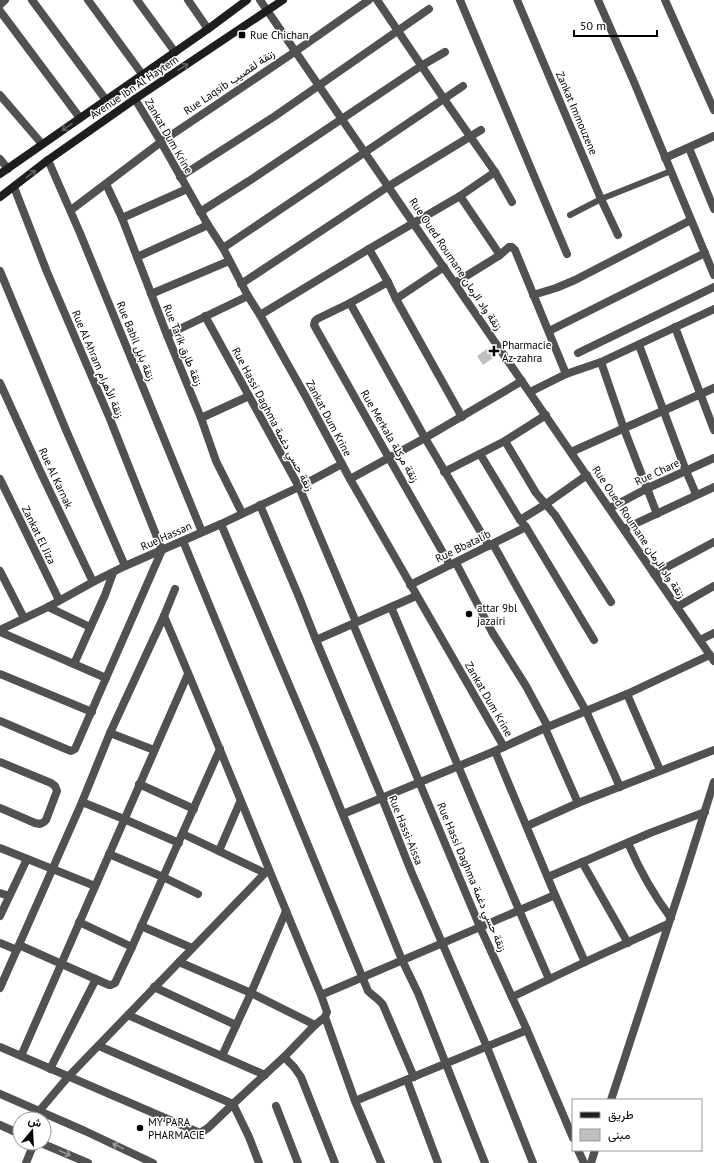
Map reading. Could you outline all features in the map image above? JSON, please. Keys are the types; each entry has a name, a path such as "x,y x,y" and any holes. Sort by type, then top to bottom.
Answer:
{"main road":[{"name":"Avenue Ibn Al Haytem","path":"0,174 208,29 247,0"},
{"name":"Avenue Ibn Al Haytem","path":"0,197 48,160 135,99 283,0"}],"street":[{"path":"0,5 5,0"},
{"path":"32,0 106,100"},
{"path":"88,0 142,74"},
{"path":"137,0 175,52"},
{"path":"188,0 208,29"},
{"name":"Rue Oued Roumane زنقة واد الرمان","path":"260,0 712,658"},
{"name":"Rue Laqsib زنقة لقصيب","path":"71,210 161,142 369,0"},
{"path":"376,0 471,136 495,172 512,202"},
{"path":"460,0 567,254"},
{"name":"Zankat Immouzene","path":"517,0 601,199 618,235"},
{"path":"598,0 666,158 714,275"},
{"path":"665,0 714,110"},
{"path":"180,177 275,116 429,9"},
{"path":"0,12 80,118"},
{"path":"200,212 421,66 445,52"},
{"path":"223,248 463,86"},
{"path":"0,95 42,144"},
{"name":"Zankat Dum Krine","path":"135,99 200,212 223,248 241,284 306,397 350,479 504,747"},
{"path":"241,284 388,186 481,130"},
{"path":"666,158 714,136"},
{"path":"689,148 714,209"},
{"path":"0,159 8,169"},
{"name":"Rue Babil زنقة بابل","path":"48,160 71,210 202,532"},
{"path":"260,315 460,196 495,172"},
{"name":"Rue Tarik زنقة طارق","path":"106,184 138,257 167,335 201,418 219,469 242,513"},
{"name":"Rue Al Ahram زنقة الأهرام","path":"14,187 47,272 110,419 162,550"},
{"path":"122,218 187,189"},
{"path":"460,196 500,255"},
{"path":"533,295 575,280 691,220"},
{"path":"138,257 208,225"},
{"path":"455,283 500,255 511,246 514,248 566,374"},
{"path":"369,249 462,416"},
{"path":"549,331 705,253"},
{"path":"151,294 229,261"},
{"path":"396,299 444,268"},
{"path":"0,271 66,430 125,566"},
{"path":"388,282 350,304 444,472 491,545 586,711 620,787"},
{"path":"578,353 714,287"},
{"path":"167,335 248,296"},
{"name":"Rue Merkala زنقة مركلة","path":"350,304 317,319 314,323 315,327 389,458 492,632 526,686 546,728 578,803"},
{"path":"530,392 566,374 601,362 714,311"},
{"name":"Rue Hassi Daghma زنقة حسي دغمة","path":"205,316 299,487 480,927 527,1030 572,1136"},
{"path":"675,328 714,430"},
{"path":"639,345 696,494"},
{"path":"601,362 624,429 658,514"},
{"path":"350,479 425,438 522,381"},
{"name":"Rue Al Karnak","path":"0,382 93,582"},
{"path":"571,452 714,388"},
{"path":"201,418 249,396"},
{"path":"444,472 505,441 546,415"},
{"path":"505,441 536,493 555,515 612,602"},
{"path":"480,454 594,640"},
{"name":"Rue Chare","path":"610,508 648,488 714,458"},
{"name":"Rue Hassan","path":"0,631 125,566 221,524 299,487 342,464"},
{"path":"520,520 546,504 587,475"},
{"name":"Zankat El Jiza","path":"0,479 59,600"},
{"path":"624,529 658,514 696,494 714,487"},
{"name":"Rue Hassi-Aissa","path":"260,505 411,871 487,1047 533,1163"},
{"path":"221,524 343,814 402,960 418,993 485,1163"},
{"name":"Rue Bbatalib","path":"410,585 526,527"},
{"path":"183,541 368,991 383,1005 410,1078 438,1163"},
{"path":"654,574 714,542"},
{"path":"0,721 73,751 77,746 162,550"},
{"path":"0,571 24,618"},
{"path":"74,664 114,573"},
{"path":"677,606 714,586"},
{"path":"0,988 82,802 110,733 175,589"},
{"path":"316,640 416,596"},
{"path":"48,607 90,627"},
{"path":"391,608 549,979"},
{"path":"0,1047 200,1133 204,1132 284,1057 315,1025 325,1017 327,1012 286,911 267,871 220,749 164,616"},
{"path":"0,631 106,678"},
{"path":"700,640 714,633"},
{"path":"343,814 712,658"},
{"path":"0,674 92,712"},
{"path":"21,1056 188,674"},
{"path":"627,694 660,770"},
{"path":"110,733 154,750"},
{"path":"0,943 18,947 62,963 109,985 115,983 220,749"},
{"path":"527,826 578,803 714,750"},
{"name":"Zankat Dum Krine","path":"495,751 555,895 585,962"},
{"path":"0,762 51,783 55,786 57,791 46,820 40,824 0,808"},
{"path":"611,1099 714,782"},
{"path":"139,784 194,809"},
{"path":"82,802 124,819 178,844"},
{"path":"219,850 240,802"},
{"path":"548,877 628,842 705,812"},
{"path":"183,834 267,871"},
{"path":"628,842 644,878 662,906 669,921"},
{"path":"0,848 95,886"},
{"path":"109,854 198,894"},
{"path":"0,916 27,859"},
{"path":"582,862 628,943"},
{"path":"40,1110 68,1077 267,871"},
{"path":"0,893 9,896"},
{"path":"321,995 555,895"},
{"path":"222,1056 286,911"},
{"path":"512,997 628,943 669,921"},
{"path":"80,922 132,947"},
{"path":"141,926 192,948"},
{"path":"179,962 251,993 315,1025"},
{"path":"50,1069 96,979"},
{"path":"154,987 236,1025"},
{"path":"128,1015 265,1075"},
{"path":"325,1017 380,1163"},
{"path":"356,1101 527,1030"},
{"path":"99,1046 233,1104 259,1163"},
{"path":"284,1057 301,1077 335,1163"},
{"path":"0,1094 40,1110 153,1163"},
{"path":"276,1106 298,1163"},
{"path":"0,1125 12,1130"},
{"path":"52,1148 88,1163"},
{"path":"26,1163 31,1151"},
{"path":"578,1151 584,1163"},
{"path":"591,1163 595,1151"}],"lane":[{"path":"570,215 601,199 671,171"}],"building":[{"path":"490,347 496,356 483,365 477,356"}],"place":[{"name":"Rue Chichan","path":"242,35"},
{"name":"Pharmacie Az-zahra","path":"494,351"},
{"name":"attar 9bl jazairi","path":"469,614"},
{"name":"MY PARA PHARMACIE","path":"140,1128"}]}
